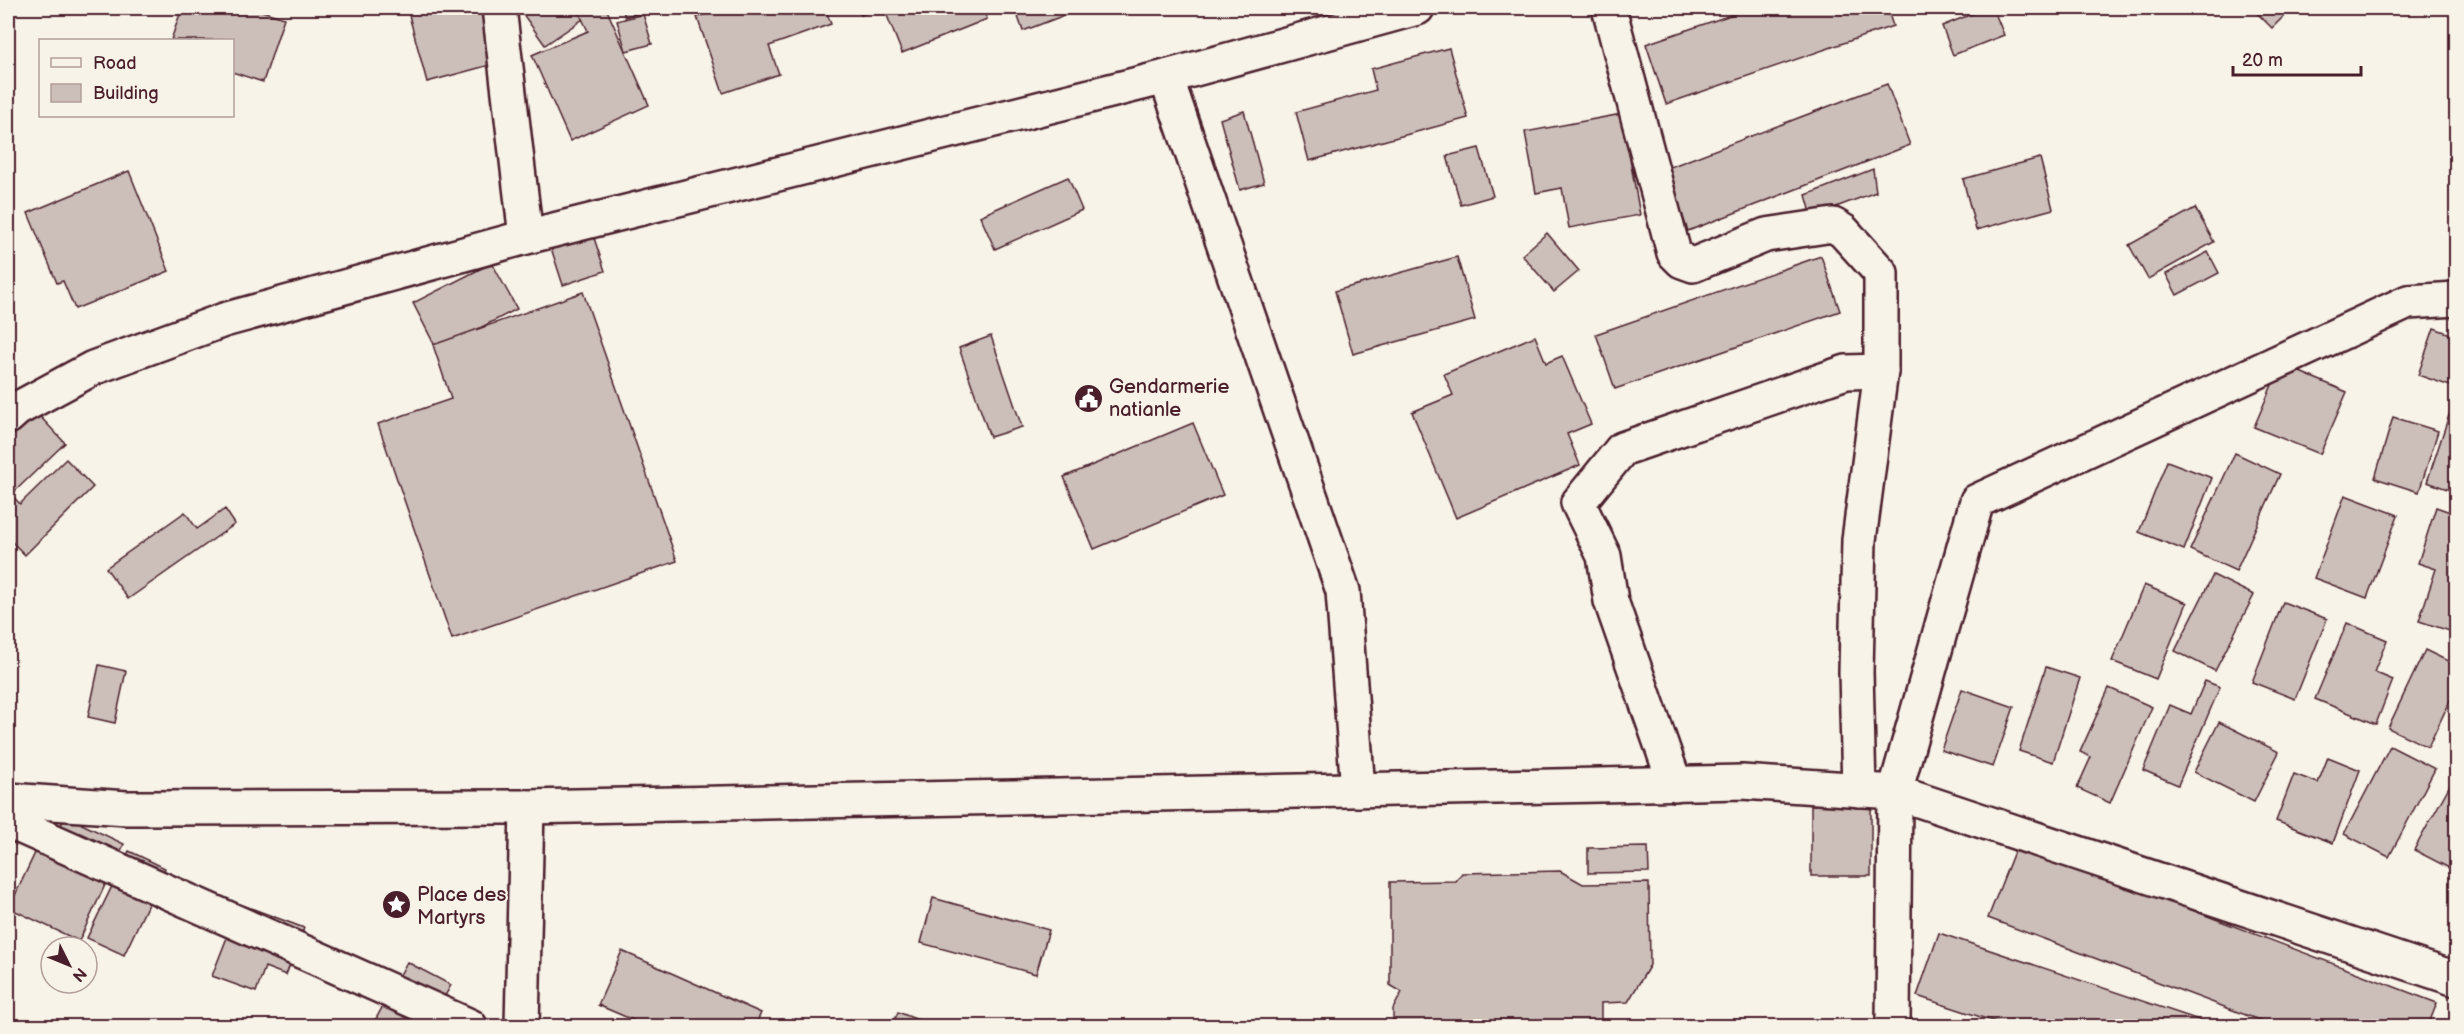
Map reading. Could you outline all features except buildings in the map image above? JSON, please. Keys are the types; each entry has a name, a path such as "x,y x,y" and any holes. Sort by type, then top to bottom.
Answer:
{"street":[{"path":"500,8 526,237"},
{"path":"8,417 93,368 224,320 526,237 1166,77 1417,8"},
{"path":"1609,8 1674,253 1682,261 1693,265 1766,235 1833,225 1843,231 1881,273 1881,372 1859,540 1857,672 1859,790"},
{"path":"1166,77 1343,591 1358,790"},
{"path":"1893,1026 1895,792 1977,501 2408,302 2457,299"},
{"path":"1675,784 1611,601 1604,556 1578,503 1622,448 1846,372 1881,372"},
{"path":"8,800 127,808 527,807 1742,782 1895,792 2457,979"},
{"path":"522,1026 527,807"},
{"path":"8,820 470,1026"}],"place":[{"name":"Gendarmerie natianle","path":"1088,398"},
{"name":"Place des Martyrs","path":"396,905"}]}
